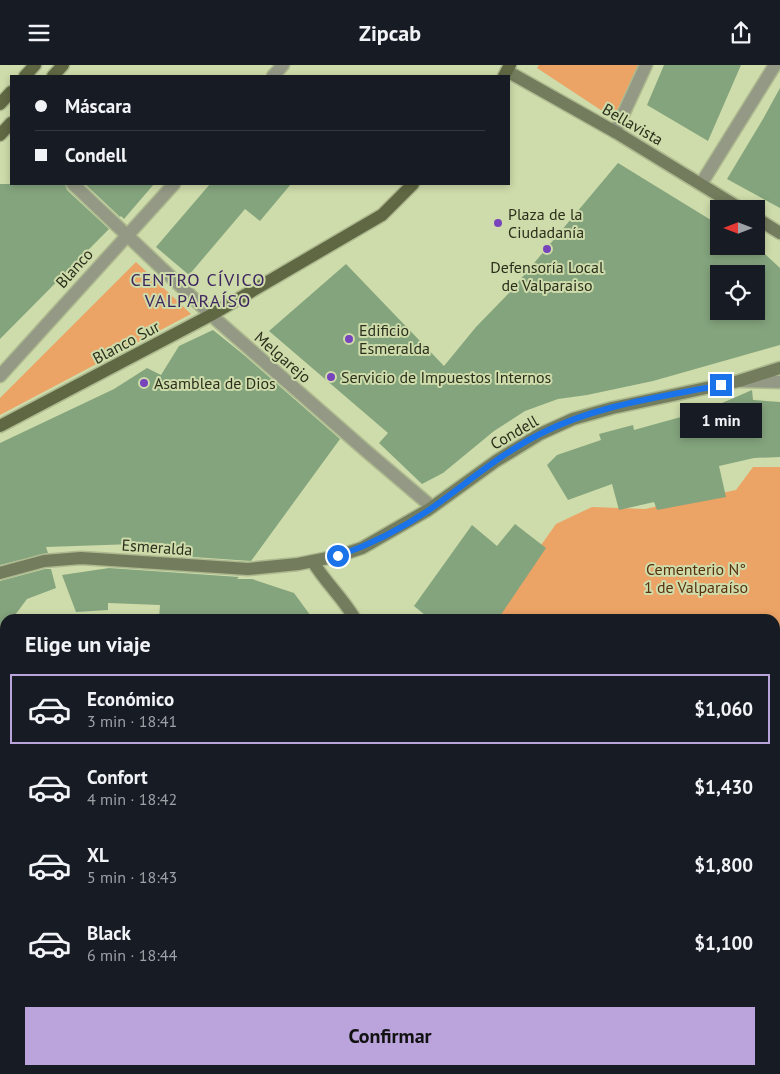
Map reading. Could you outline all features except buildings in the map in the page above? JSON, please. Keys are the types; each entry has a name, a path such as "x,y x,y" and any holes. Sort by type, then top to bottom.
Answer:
{"main road":[{"path":"26,75 35,65"},
{"path":"54,75 63,65"},
{"name":"Bellavista","path":"507,71 615,132 727,200"},
{"path":"0,104 10,92"},
{"path":"0,135 10,124"},
{"name":"Blanco Sur","path":"0,426 212,315 382,215 412,185"},
{"path":"765,224 780,233"},
{"name":"Condell","path":"313,562 362,548 432,507 496,461 540,434 573,419 612,408 739,381 780,367"},
{"name":"Esmeralda","path":"0,573 44,561 81,558 248,569 313,562"},
{"path":"313,562 322,578 339,596 351,614"}],"street":[{"path":"274,75 283,65"},
{"path":"615,132 646,65"},
{"path":"701,184 775,65"},
{"name":"Melgarejo","path":"74,185 212,315 432,507"},
{"name":"Blanco","path":"0,376 173,185"},
{"path":"739,381 780,382"}],"green space":[{"path":"539,65 644,65 619,122 537,68"},
{"path":"136,262 191,314 0,415 0,398"},
{"name":"Cementerio N° 1 de Valparaíso","path":"753,467 780,467 780,614 493,614 556,524 592,507 645,509 736,490"}],"place":[{"name":"Plaza de la Ciudadanía","path":"498,223"},
{"name":"Defensoría Local de Valparaiso","path":"547,249"},
{"name":"Edificio Esmeralda","path":"349,339"},
{"name":"Servicio de Impuestos Internos","path":"331,377"},
{"name":"Asamblea de Dios","path":"144,383"}],"district":[{"name":"CENTRO CÍVICO VALPARAÍSO","path":"198,290"}],"route":[{"path":"338,556 362,548 428,510 496,461 540,434 573,419 612,408 721,385"}]}
